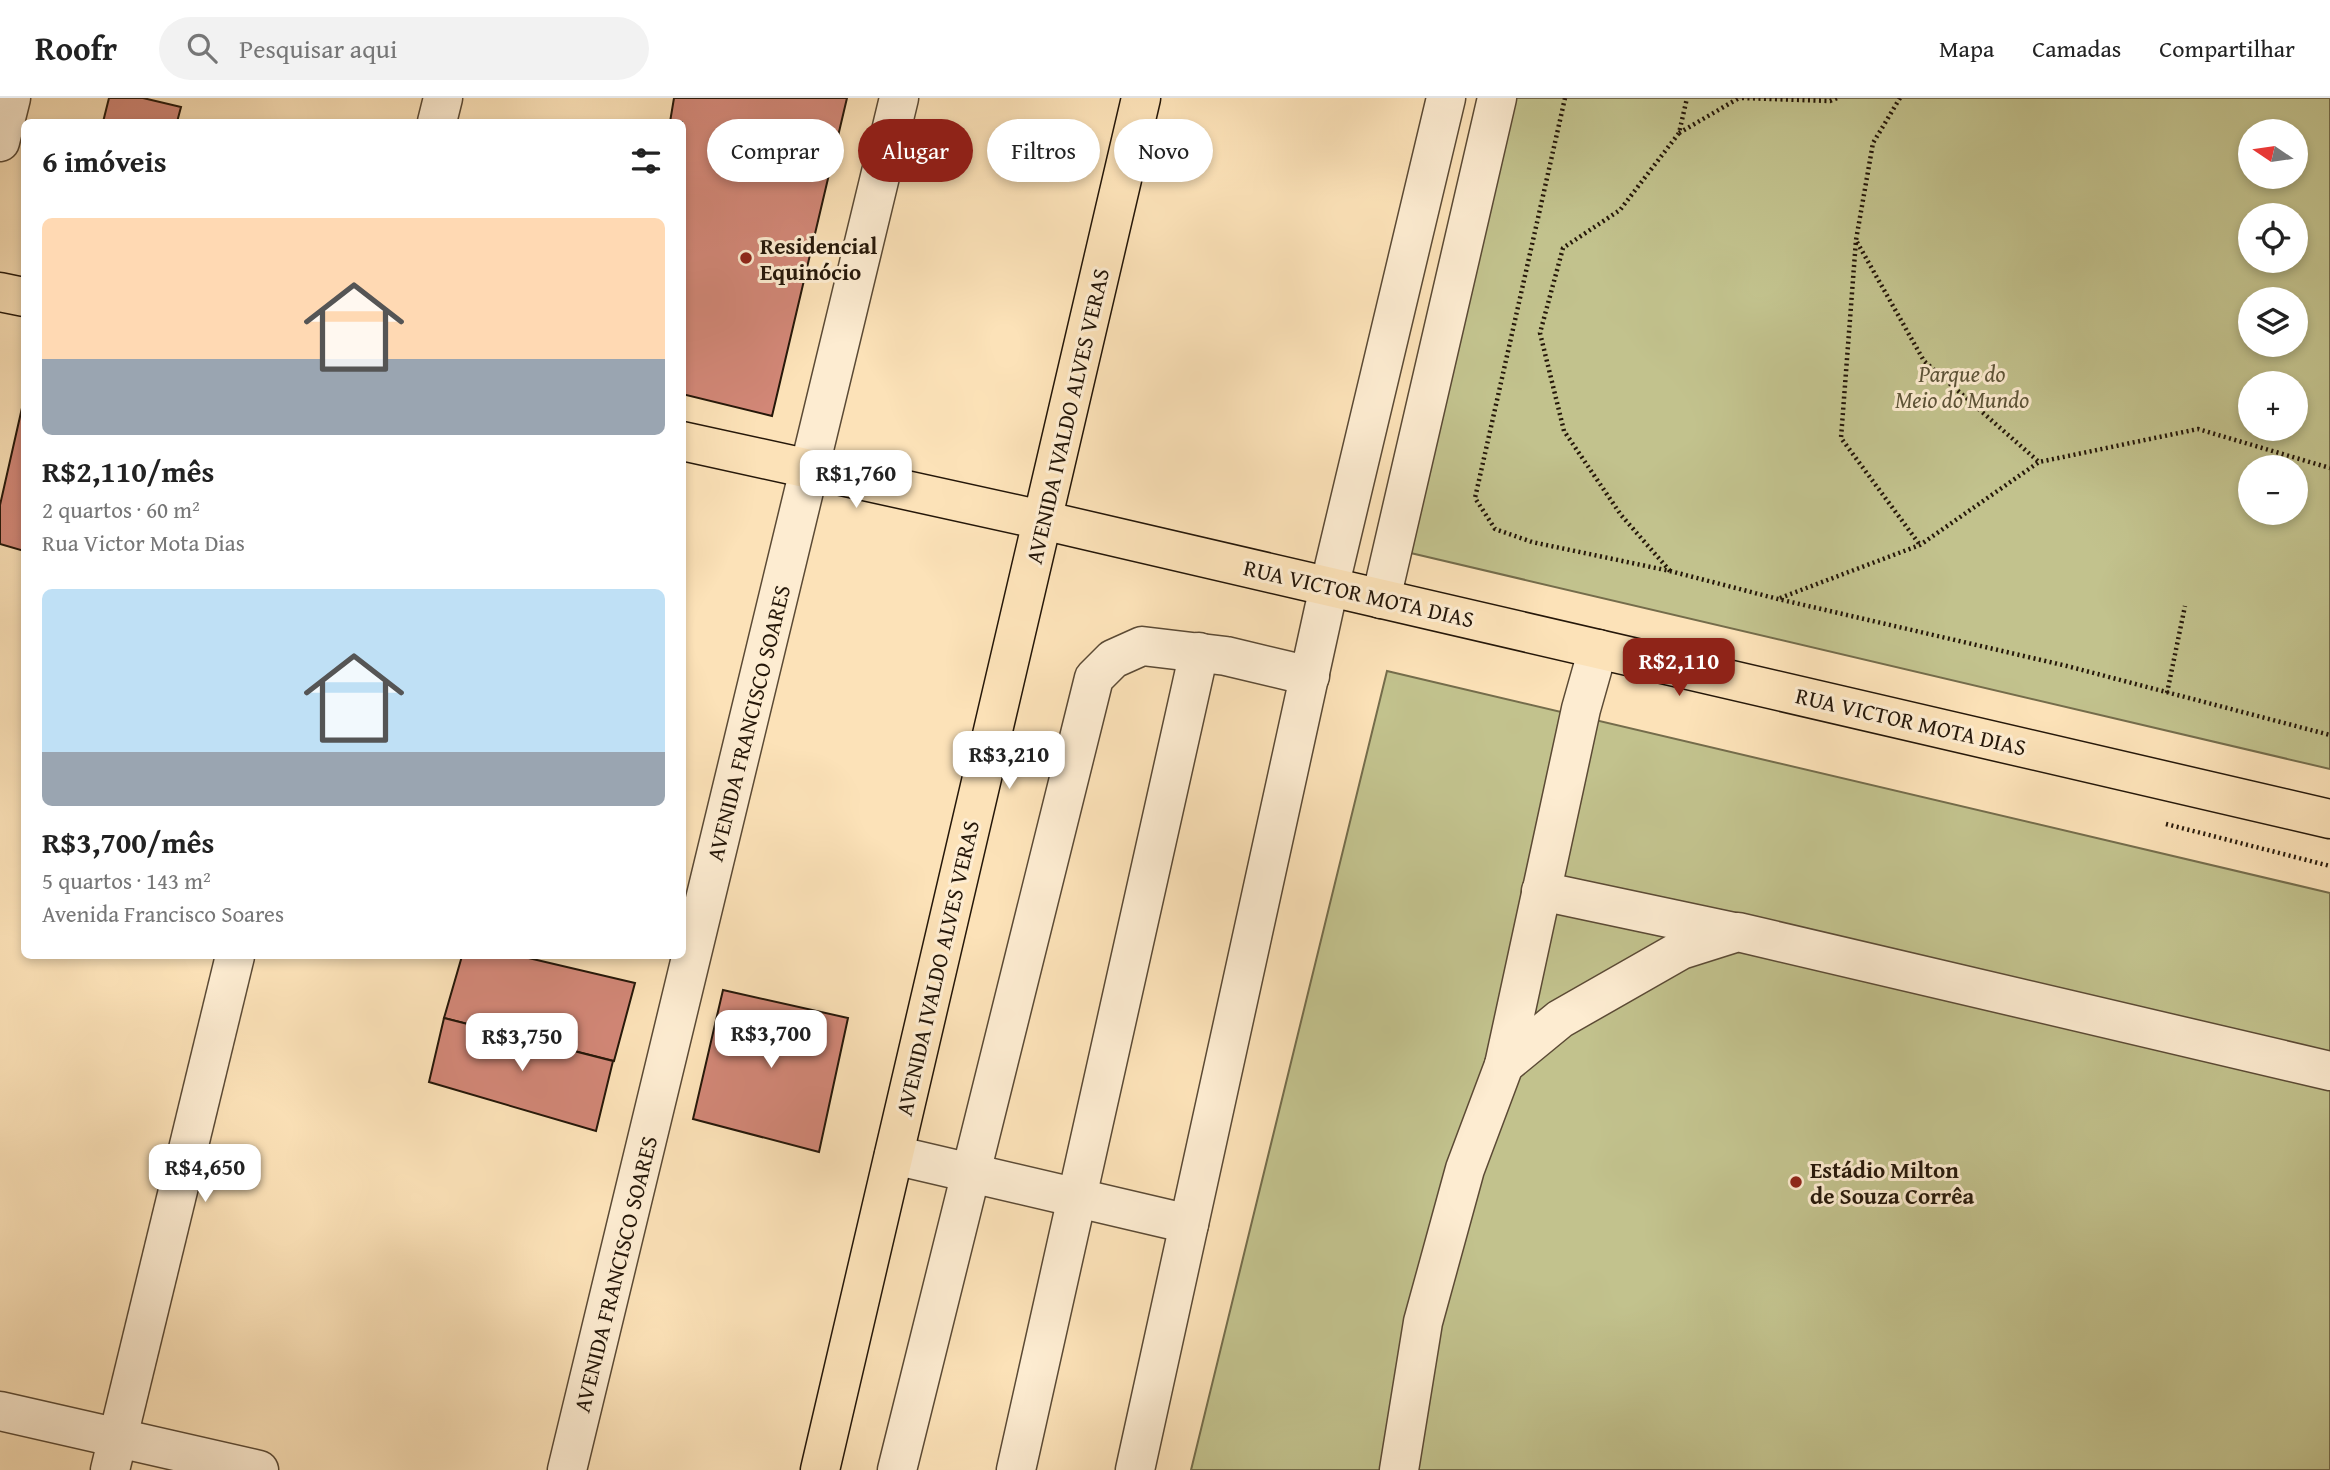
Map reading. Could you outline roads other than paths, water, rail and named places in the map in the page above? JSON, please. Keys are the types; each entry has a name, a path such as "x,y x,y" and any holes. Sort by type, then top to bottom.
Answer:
{"main road":[{"name":"AVENIDA IVALDO ALVES VERAS","path":"820,1470 1141,98"},
{"path":"0,292 21,296"},
{"name":"RUA VICTOR MOTA DIAS","path":"686,442 1042,520 2330,819"}],"street":[{"path":"0,142 11,98"},
{"path":"438,119 443,98"},
{"name":"AVENIDA FRANCISCO SOARES","path":"568,1470 899,98"},
{"path":"1135,1470 1330,587 1446,98"},
{"path":"1381,599 1497,98"},
{"path":"897,1470 1094,678 1113,659 1142,646 1226,656 1310,676"},
{"path":"1399,1470 1423,1322 1465,1169 1504,1065 1581,709 1598,649"},
{"path":"1016,1470 1199,652"},
{"path":"1541,891 1738,932 2330,1071"},
{"path":"1504,1065 1560,1019 1681,950 1738,932"},
{"path":"114,1454 234,959"},
{"path":"894,1155 1189,1224"},
{"path":"0,1411 114,1454 259,1470"}],"place":[{"name":"Residencial Equinócio","path":"746,258"},
{"name":"Estádio Milton de Souza Corrêa","path":"1796,1182"}],"park label":[{"name":"Parque do Meio do Mundo","path":"1962,386"}]}
